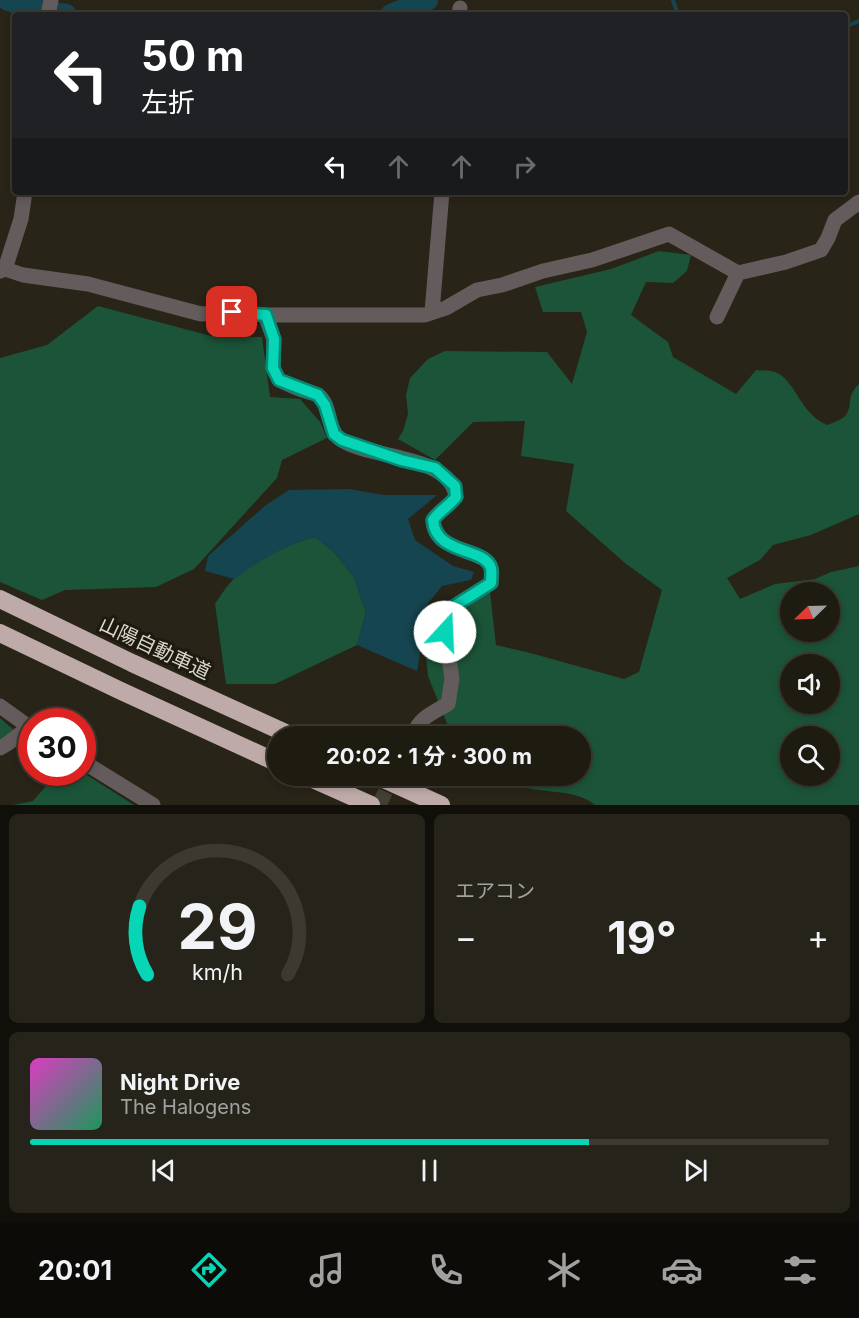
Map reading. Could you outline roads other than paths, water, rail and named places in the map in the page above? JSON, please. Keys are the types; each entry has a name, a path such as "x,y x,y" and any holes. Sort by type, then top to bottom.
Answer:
{"highway":[{"name":"山陽自動車道","path":"0,599 270,726"},
{"path":"0,633 267,758"},
{"path":"328,786 371,805"},
{"path":"399,786 441,805"}],"street":[{"path":"25,195 21,219 3,270 88,284 201,314 232,312 266,315 425,315 446,308 477,290 592,260 669,234 738,273 786,262 821,250 835,220 859,202"},
{"path":"432,312 442,195"},
{"path":"717,316 738,273"},
{"path":"266,315 274,339 273,368 279,380 318,395 325,405 334,434 342,440 401,460 435,468 446,477 455,486 456,497 449,506 437,514 433,520 433,528 440,539 487,561 492,569 491,583 453,607 448,615 445,632 452,679 448,704 426,716 417,726"},
{"path":"0,706 18,719"},
{"path":"0,748 18,737"},
{"path":"96,770 153,805"}],"water":[{"path":"349,489 384,495 437,495 408,519 415,540 453,566 474,572 471,580 442,586 426,606 415,629 420,654 417,671 357,645 366,612 354,577 334,552 315,537 272,554 234,579 205,571 208,556 266,505 289,490"}],"waterway":[{"path":"8,0 46,12"},
{"path":"398,12 427,0"},
{"path":"673,0 677,12"},
{"path":"848,25 859,21"}],"tunnel":[{"path":"379,805 388,786"}]}
